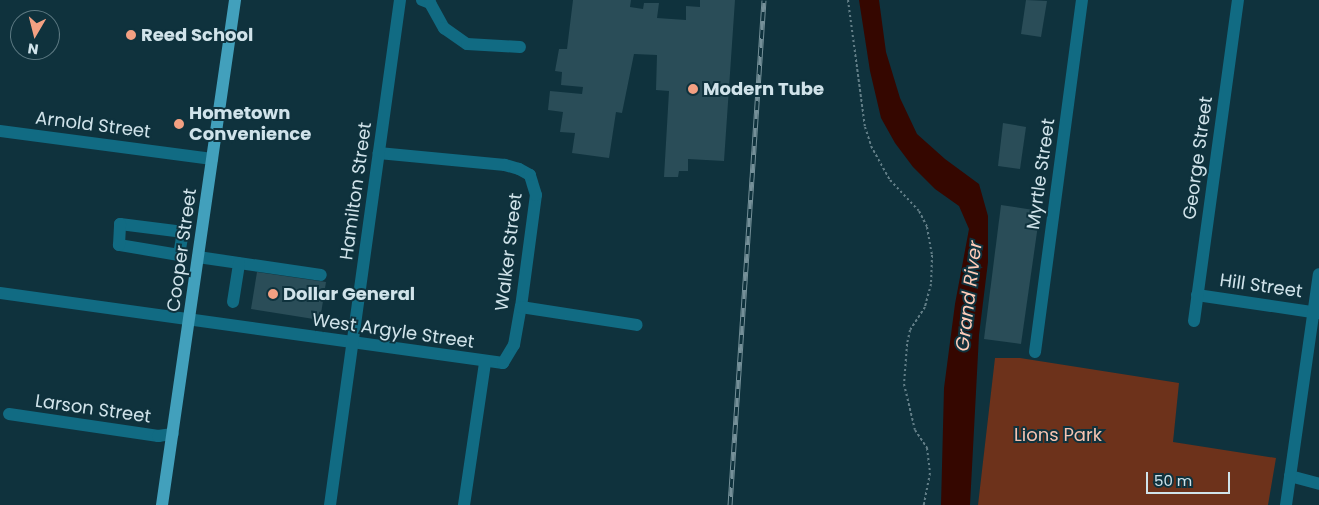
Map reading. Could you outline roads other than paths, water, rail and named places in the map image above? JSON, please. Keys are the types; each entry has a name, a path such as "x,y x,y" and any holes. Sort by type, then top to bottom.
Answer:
{"main road":[{"name":"Cooper Street","path":"162,505 235,0"}],"street":[{"name":"Hamilton Street","path":"330,505 400,0"},
{"path":"422,0 430,3 444,28 467,44 520,47"},
{"name":"Myrtle Street","path":"1035,352 1082,0"},
{"name":"George Street","path":"1194,320 1238,0"},
{"name":"Arnold Street","path":"0,131 212,159"},
{"name":"Walker Street","path":"380,153 505,165 519,168 530,175 536,195 521,307 514,345 503,363"},
{"path":"120,224 183,232 182,238 179,255 118,245 120,224"},
{"path":"182,238 200,241"},
{"path":"198,257 321,275"},
{"path":"233,302 239,263"},
{"path":"1286,505 1316,312 1319,274"},
{"name":"West Argyle Street","path":"0,293 503,363"},
{"name":"Hill Street","path":"1197,295 1316,312"},
{"path":"521,307 637,325"},
{"path":"464,505 485,362"},
{"name":"Larson Street","path":"9,414 158,436 172,434"},
{"path":"1290,476 1319,484"}],"water":[{"name":"Grand River","path":"859,0 879,0 886,52 900,98 917,134 945,159 979,184 988,216 988,262 979,335 970,505 941,505 944,388 955,304 969,229 959,206 935,189 913,167 895,143 881,118 870,71"}],"railway":[{"path":"730,505 764,0"}],"place":[{"name":"Reed School","path":"131,35"},
{"name":"Modern Tube","path":"693,89"},
{"name":"Hometown Convenience","path":"179,124"},
{"name":"Dollar General","path":"273,294"}],"park label":[{"name":"Lions Park","path":"1058,435"}]}
